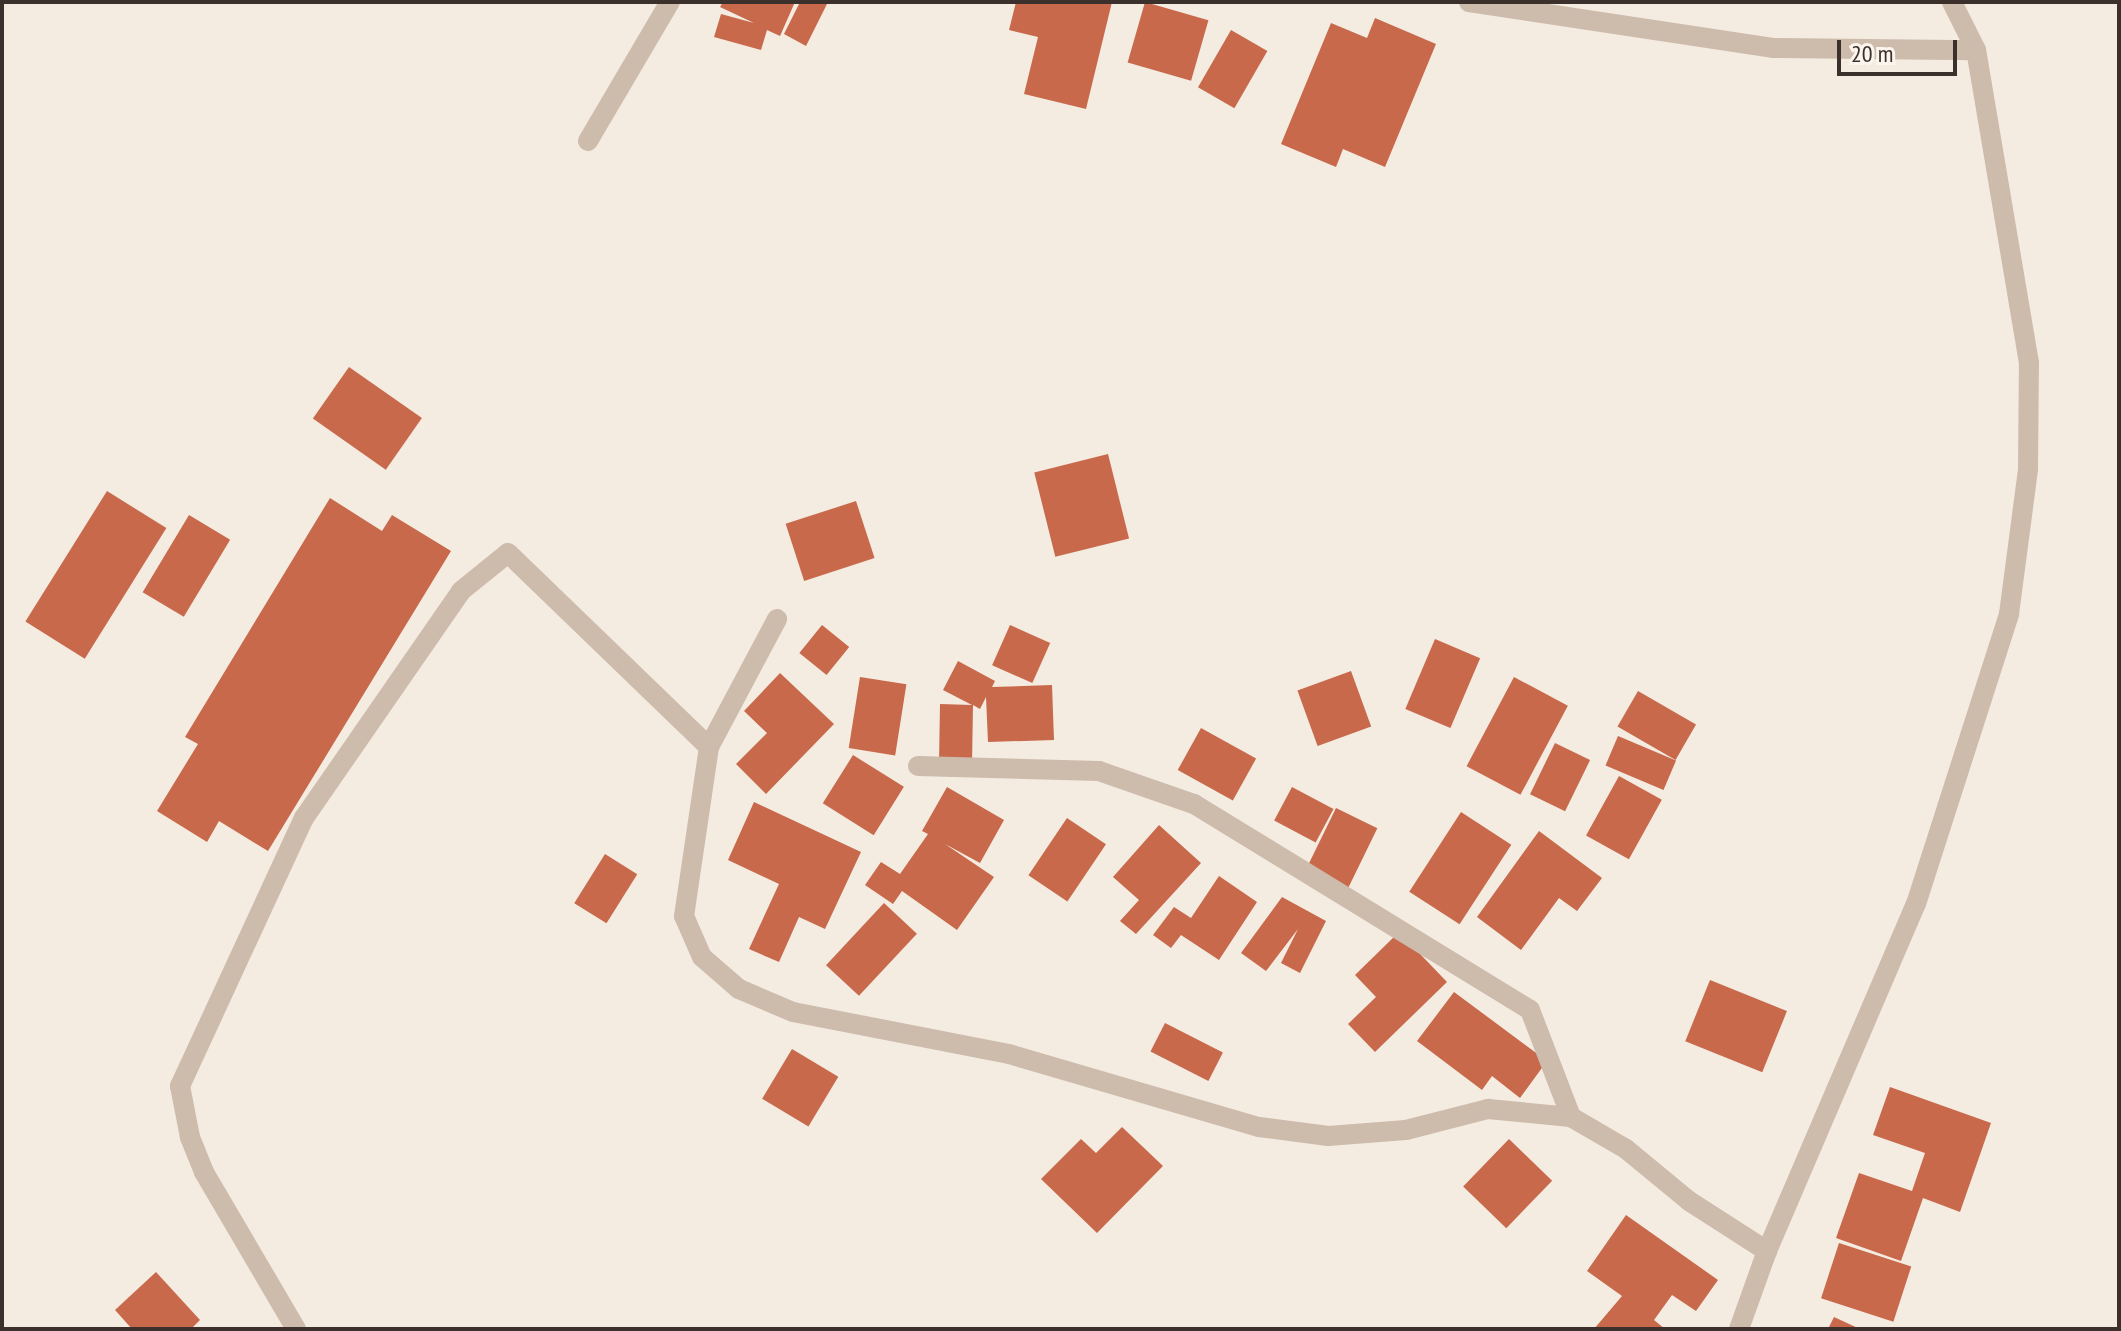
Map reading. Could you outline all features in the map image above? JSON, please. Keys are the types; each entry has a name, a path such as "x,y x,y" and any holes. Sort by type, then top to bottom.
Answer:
{"street":[{"path":"588,141 670,2"},
{"path":"1469,2 1773,48 1976,50"},
{"path":"1739,1329 1767,1251 1916,904 2009,614 2028,469 2029,363 1976,50 1952,2"},
{"path":"296,1329 204,1172 190,1137 180,1086 304,818 461,591 508,553 709,747"},
{"path":"777,619 709,747 684,916 702,957 739,989 793,1012 1009,1054 1259,1127 1328,1136 1406,1130 1488,1109 1571,1117 1626,1149 1689,1201 1767,1251"},
{"path":"918,766 1099,771 1194,804 1530,1010 1571,1117"}],"building":[{"path":"723,2 795,2 780,36 767,30 761,50 714,37 721,14 754,23 720,7"},
{"path":"800,2 828,2 806,46 784,34"},
{"path":"1016,2 1112,2 1086,109 1024,94 1038,37 1009,30"},
{"path":"1145,2 1208,20 1191,81 1128,63"},
{"path":"1375,18 1436,44 1385,167 1343,149 1336,167 1281,144 1331,23 1367,38"},
{"path":"1231,30 1267,51 1234,108 1198,87"},
{"path":"349,367 422,418 386,470 313,419"},
{"path":"1108,454 1129,538 1055,557 1034,472"},
{"path":"107,491 166,528 85,659 25,622"},
{"path":"330,498 382,531 392,515 451,551 268,851 219,821 207,842 157,811 198,744 185,737"},
{"path":"856,501 875,558 804,581 786,524"},
{"path":"189,515 230,540 184,617 143,592"},
{"path":"822,625 849,647 827,675 799,653"},
{"path":"1010,625 1050,643 1032,683 992,665"},
{"path":"1435,639 1480,658 1450,728 1405,709"},
{"path":"958,661 995,681 992,687 1052,685 1054,740 988,742 986,697 980,709 973,705 972,764 939,763 940,704 972,705 943,690"},
{"path":"1351,671 1371,726 1318,746 1297,690"},
{"path":"780,673 834,724 766,794 736,764 767,733 744,711"},
{"path":"860,677 906,684 895,755 849,748"},
{"path":"1514,677 1568,706 1520,795 1467,766"},
{"path":"1638,691 1696,725 1676,760 1618,727"},
{"path":"1201,728 1256,759 1233,801 1178,770"},
{"path":"1618,736 1676,761 1663,790 1605,765"},
{"path":"1555,743 1590,760 1565,811 1530,794"},
{"path":"853,755 904,787 874,835 823,803"},
{"path":"1619,776 1662,800 1629,859 1586,835"},
{"path":"947,787 1004,820 980,863 945,844 994,877 957,930 902,891 893,904 865,885 881,862 900,874 928,834 922,831"},
{"path":"1292,787 1333,809 1316,843 1274,821"},
{"path":"754,802 861,852 825,929 799,917 779,962 749,949 779,884 728,860"},
{"path":"1336,808 1377,828 1348,887 1307,867"},
{"path":"1461,812 1511,845 1460,924 1409,892"},
{"path":"1067,818 1106,844 1067,901 1028,875"},
{"path":"1159,825 1201,863 1136,934 1120,921 1139,900 1113,877"},
{"path":"1539,831 1602,878 1577,911 1559,898 1521,950 1477,917"},
{"path":"605,854 637,874 606,923 574,903"},
{"path":"1219,876 1257,902 1219,960 1181,935 1171,948 1153,935 1174,907 1191,918"},
{"path":"1282,897 1326,921 1300,973 1281,963 1298,929 1266,971 1241,953"},
{"path":"884,903 917,934 859,996 826,965"},
{"path":"1399,932 1447,982 1375,1052 1348,1024 1376,997 1355,975"},
{"path":"1710,980 1787,1011 1762,1072 1685,1041"},
{"path":"1454,992 1547,1061 1520,1098 1492,1076 1482,1090 1417,1041"},
{"path":"1165,1023 1223,1053 1208,1081 1150,1052"},
{"path":"792,1049 838,1077 808,1127 762,1099"},
{"path":"1890,1087 1991,1123 1960,1212 1923,1198 1901,1261 1836,1238 1859,1173 1912,1191 1925,1153 1873,1135"},
{"path":"1122,1127 1163,1166 1097,1233 1041,1179 1081,1139 1096,1153"},
{"path":"1509,1139 1552,1181 1506,1228 1463,1186"},
{"path":"1626,1215 1718,1280 1696,1311 1672,1295 1654,1320 1665,1329 1594,1329 1622,1296 1587,1271"},
{"path":"1839,1243 1911,1266 1893,1322 1821,1298"},
{"path":"156,1272 200,1320 191,1329 132,1329 115,1310"},
{"path":"1834,1317 1860,1329 1828,1329"}]}
